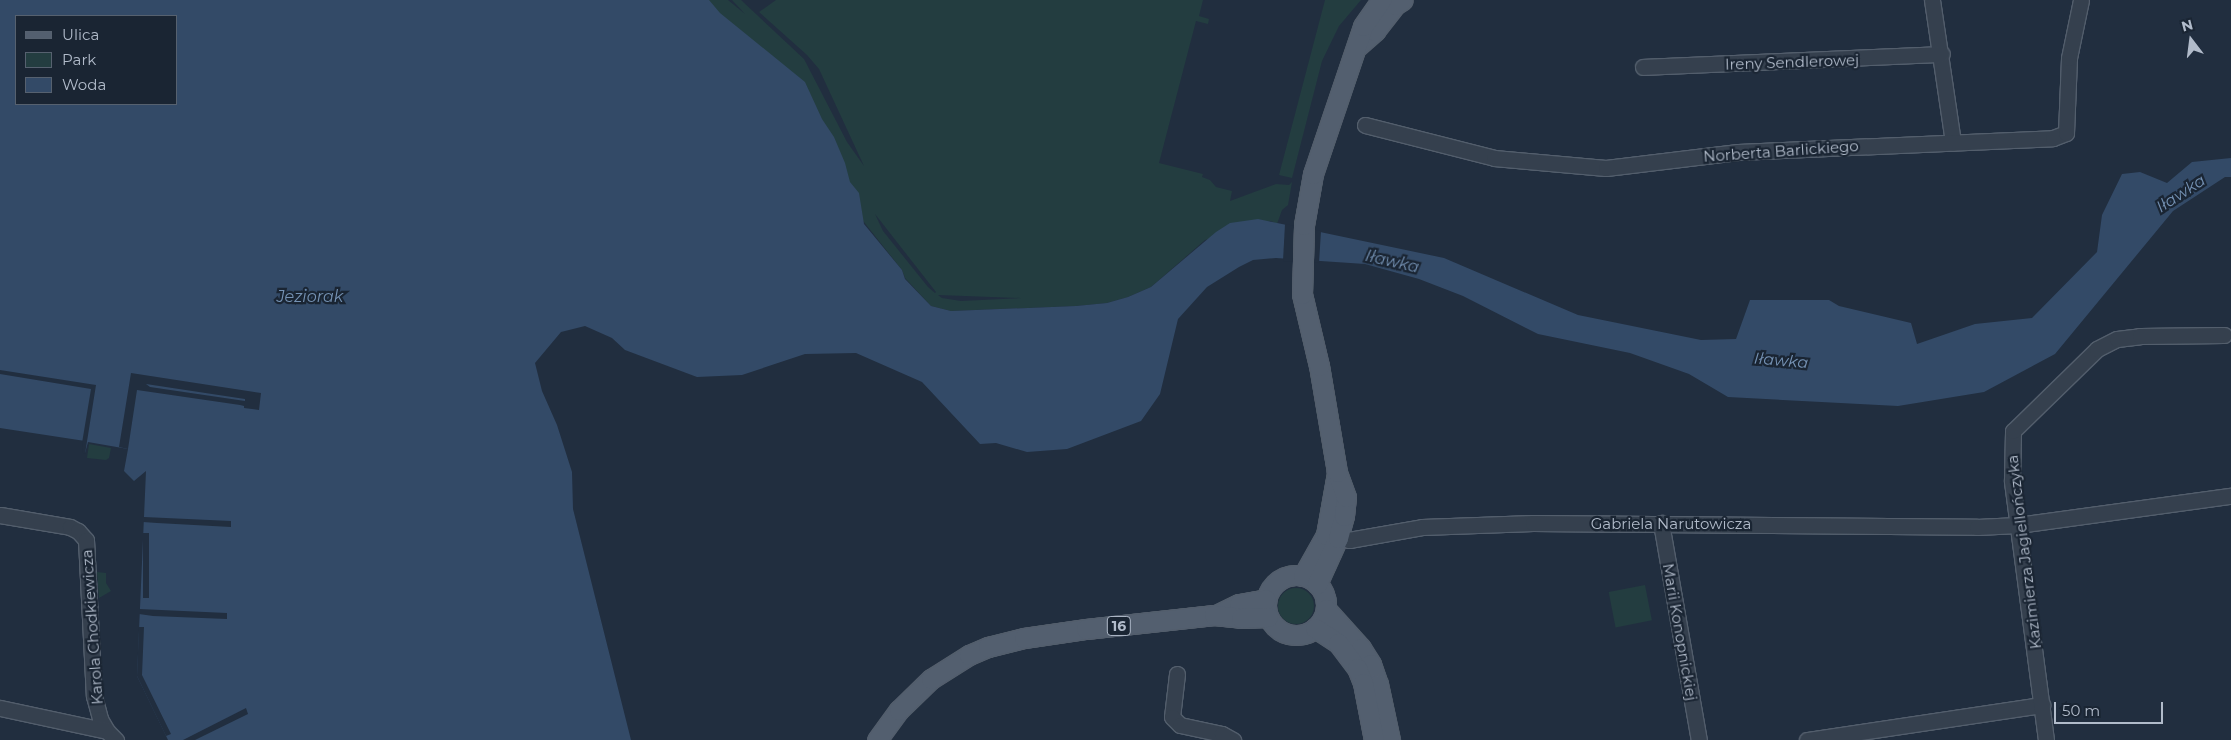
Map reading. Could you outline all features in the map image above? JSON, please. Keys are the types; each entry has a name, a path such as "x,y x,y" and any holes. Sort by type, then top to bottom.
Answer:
{"main road":[{"path":"1310,580 1344,516 1346,497 1337,472 1319,366 1306,317 1301,272 1306,210 1321,148 1358,46 1363,26 1381,0"},
{"path":"1358,46 1375,31 1395,6 1403,0"},
{"path":"1291,575 1310,580 1323,591 1326,609 1322,620 1315,628 1305,634 1289,634 1274,626 1267,608 1270,588 1279,580 1291,575"},
{"name":"16","path":"877,740 899,710 931,679 968,655 988,647 1024,638 1086,629 1214,615 1241,618 1267,608"},
{"path":"1326,609 1361,648 1371,664 1378,684 1390,740"},
{"path":"1315,628 1338,643 1357,668 1363,683 1374,740"}],"street":[{"path":"1932,0 1942,54 1953,142"},
{"name":"Norberta Barlickiego","path":"1365,125 1494,158 1606,168 1738,152 2053,138 2066,133 2069,58 2081,0"},
{"name":"Ireny Sendlerowej","path":"1643,68 1942,54"},
{"name":"Kazimierza Jagiellończyka","path":"2046,740 2012,480 2011,441 2013,431 2096,349 2117,339 2140,336 2224,335"},
{"name":"Gabriela Narutowicza","path":"1332,536 1364,538 1422,527 1457,524 1661,523 1977,527 2018,525 2231,496"},
{"name":"Karola Chodkiewicza","path":"0,515 70,527 78,531 86,540 94,696 98,713 111,735"},
{"name":"Marii Konopnickiej","path":"1661,523 1699,740"},
{"path":"1178,674 1172,717 1180,725 1222,734 1233,740"},
{"path":"1807,740 2042,705"},
{"path":"0,708 111,735"}],"green space":[{"path":"688,0 728,0 745,14 732,0 741,0 804,59 847,142 864,166 819,69 807,55 759,12 776,0 1203,0 1199,16 1209,19 1208,24 1196,21 1159,163 1203,174 1202,177 1210,180 1216,187 1232,191 1230,201 1276,184 1289,185 1292,182 1288,205 1282,210 1277,224 1271,221 1205,240 1151,287 1128,297 1107,303 951,311 931,306 905,278 902,270","holes":["875,214 936,292 935,293 928,287 883,231","938,295 1021,298 1022,298 961,301 942,298"]},
{"path":"1325,0 1361,0 1339,26 1322,61 1292,178 1279,175"},
{"path":"89,444 111,448 109,458 106,460 87,458"},
{"path":"97,572 106,573 106,583 111,591 99,598"},
{"path":"1645,585 1652,620 1616,627 1609,592"},
{"path":"1296,588 1303,589 1309,593 1313,599 1313,613 1309,619 1303,623 1296,624 1289,623 1283,619 1279,613 1278,606 1279,599 1283,593 1289,589"}],"water":[{"name":"Jeziorak","path":"0,0 709,0 720,13 805,82 822,119 834,137 845,163 850,182 859,193 864,224 902,270 905,279 931,306 951,311 1076,306 1107,303 1128,297 1151,287 1216,232 1230,223 1258,219 1444,258 1578,315 1701,340 1736,339 1750,300 1829,300 1839,306 1911,323 1917,344 1975,324 2032,318 2097,252 2102,215 2122,174 2140,172 2167,183 2192,162 2231,158 2231,177 2225,177 2173,211 2055,354 1984,392 1898,406 1728,397 1689,374 1630,353 1538,334 1463,296 1419,279 1365,264 1276,258 1253,260 1239,267 1207,287 1178,319 1160,394 1141,421 1067,449 1027,452 996,443 980,444 922,382 856,353 805,354 742,375 697,377 625,350 612,338 585,326 561,332 535,363 542,391 557,425 572,472 573,509 631,740 168,740 137,676 146,471 134,481 124,471 128,449 88,442 85,453 85,441 0,428"}],"pier":[{"path":"1285,224 1321,231 1319,263 1283,261"},
{"path":"0,370 96,385 85,454 83,453 82,443 91,389 0,374"},
{"path":"131,373 261,393 259,410 244,408 244,406 240,405 137,390 128,449 119,447","holes":["146,384 245,399 245,401 150,387"]},
{"path":"144,517 231,521 231,527 143,522"},
{"path":"143,533 149,533 149,598 143,598"},
{"path":"139,609 227,613 227,619 153,616 139,614"},
{"path":"139,627 144,627 142,675 171,734 166,736 137,676"},
{"path":"246,708 248,714 195,740 183,740"}],"water label":[{"name":"Iławka","path":"2181,194"},
{"name":"Iławka","path":"1392,262"},
{"name":"Iławka","path":"1781,361"}]}
